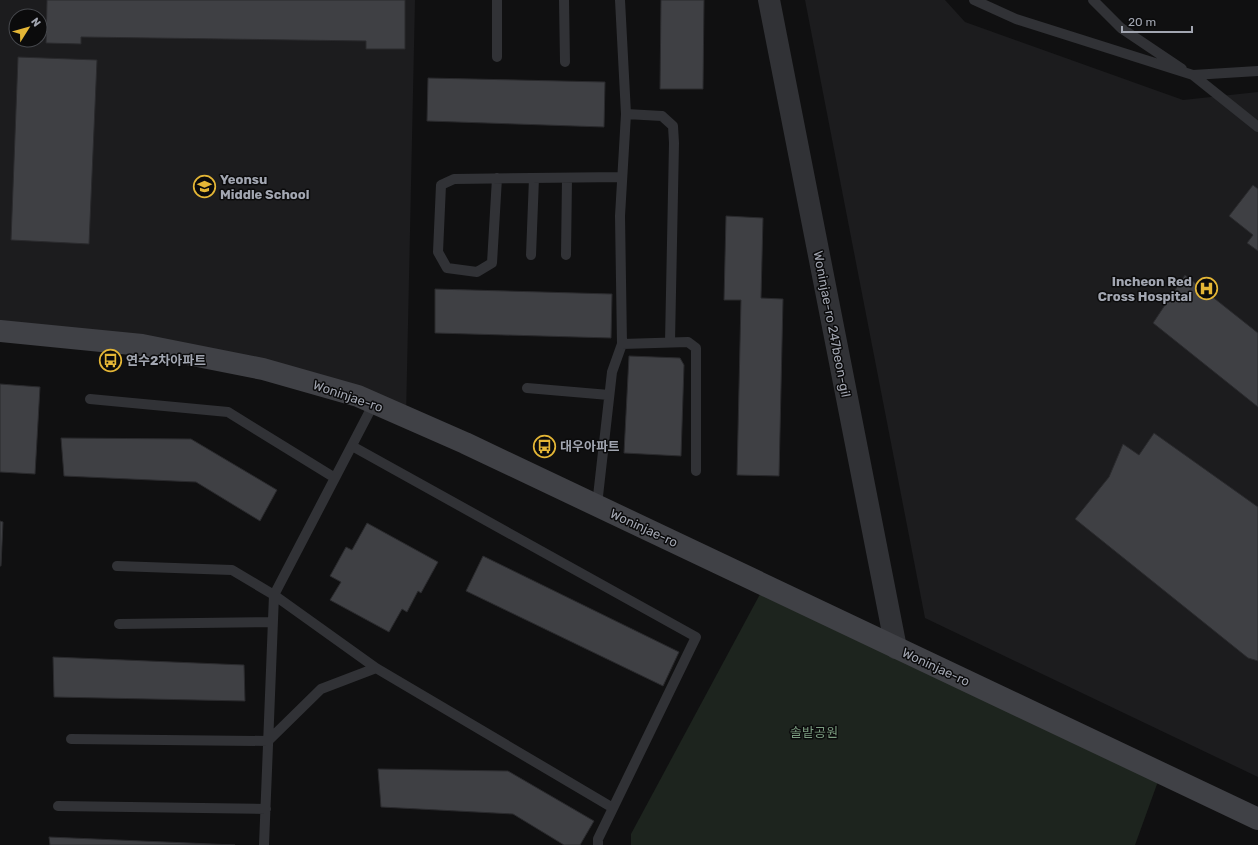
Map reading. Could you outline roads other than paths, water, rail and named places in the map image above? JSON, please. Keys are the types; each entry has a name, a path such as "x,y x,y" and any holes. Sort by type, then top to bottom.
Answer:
{"main road":[{"name":"Woninjae-ro","path":"0,331 142,345 264,369 358,396 465,442 1258,819"}],"street":[{"name":"Woninjae-ro 247beon-gil","path":"769,0 896,648"}],"lane":[{"path":"497,0 497,57"},
{"path":"564,0 565,62"},
{"path":"597,506 612,372 622,344 620,216 626,114 620,0"},
{"path":"974,0 1016,20 1192,75 1258,71"},
{"path":"1093,0 1121,28 1192,75 1258,127"},
{"path":"626,114 662,116 673,126 674,143 670,342"},
{"path":"497,178 492,263 477,272 447,268 438,252 441,186 454,179 497,178 622,177"},
{"path":"531,255 534,178"},
{"path":"566,256 568,178"},
{"path":"622,344 688,342 696,348 696,471"},
{"path":"527,388 610,395"},
{"path":"90,398 228,412 335,478"},
{"path":"264,845 274,595 374,403"},
{"path":"352,446 696,637 598,839 598,845"},
{"path":"117,566 232,570 274,595 376,668 613,808"},
{"path":"119,624 273,622"},
{"path":"70,739 268,741 321,689 376,668"},
{"path":"58,806 266,809"}],"place":[{"name":"Yeonsu Middle School","path":"205,186"},
{"name":"Incheon Red Cross Hospital","path":"1207,288"},
{"name":"연수2차아파트","path":"110,360"},
{"name":"대우아파트","path":"544,446"}],"park label":[{"name":"솔밭공원","path":"814,732"}]}
